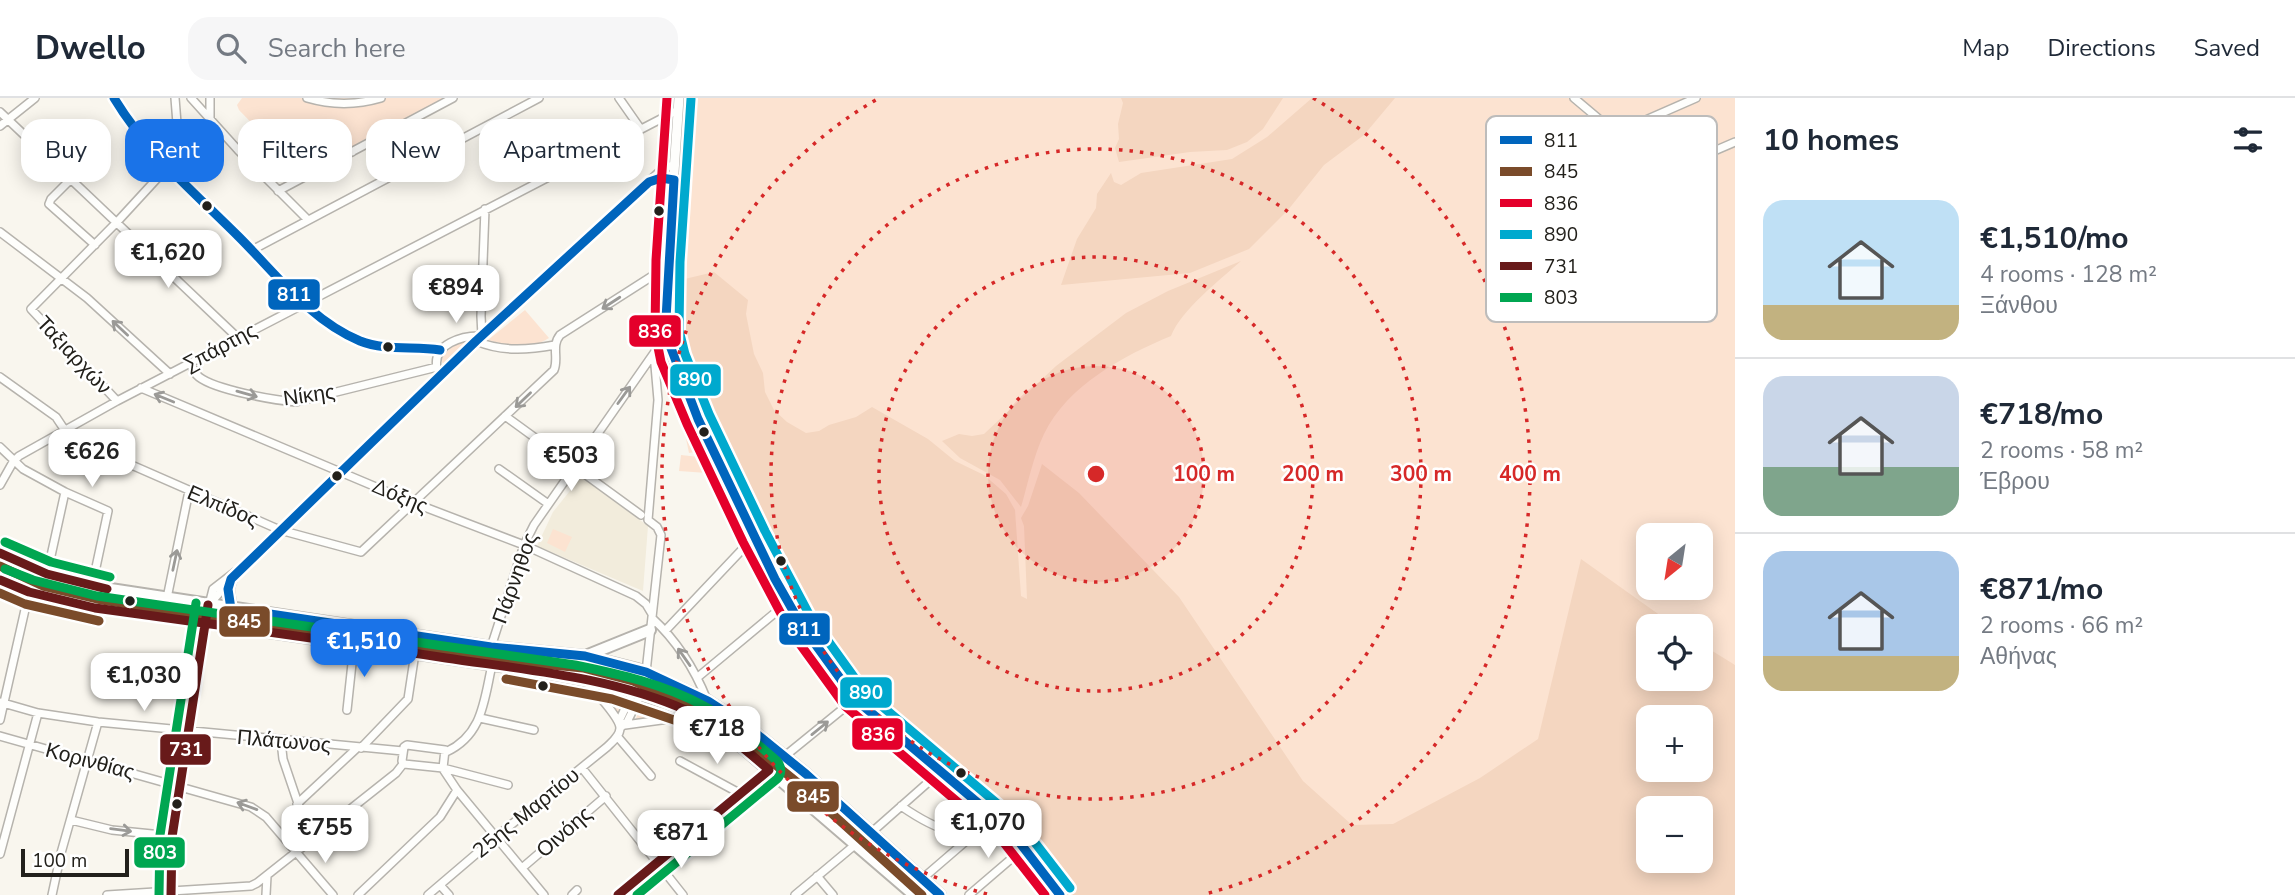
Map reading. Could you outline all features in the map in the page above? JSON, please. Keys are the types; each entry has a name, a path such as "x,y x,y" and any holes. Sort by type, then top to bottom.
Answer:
{"highway":[{"path":"0,552 47,574 92,586 491,648 584,656 646,672 708,701 748,727 872,832 940,895"},
{"path":"231,609 228,589 235,574"},
{"path":"0,580 29,592 95,608 492,665 637,693 688,712 718,729 914,895"},
{"path":"584,656 651,621"}],"main road":[{"path":"679,98 668,266 666,319 669,343 698,419 754,537 788,602 855,699 1010,830 1060,895"}],"street":[{"path":"0,125 35,98"},
{"path":"114,98 127,119"},
{"path":"175,98 177,119"},
{"path":"191,98 210,119"},
{"path":"210,98 210,119"},
{"path":"307,98 330,103 354,103 381,98"},
{"path":"352,152 453,98"},
{"path":"252,250 528,101 539,98"},
{"path":"619,98 634,119"},
{"path":"1574,98 1596,116"},
{"path":"1655,116 1696,98"},
{"name":"Σπάρτης","path":"644,126 678,110"},
{"path":"0,112 21,131"},
{"path":"224,134 307,219"},
{"path":"1717,150 1735,142"},
{"path":"171,893 172,836 209,605 235,574 479,339 662,169 675,165"},
{"path":"649,182 661,178 674,180"},
{"path":"68,182 49,204 95,245"},
{"path":"74,182 238,338"},
{"path":"62,277 154,182"},
{"path":"183,182 306,302 333,326 361,341 374,345 440,350 455,340 473,336 486,345 524,351 555,345"},
{"path":"278,191 295,182"},
{"name":"Σπάρτης","path":"0,485 15,459 64,430 537,182"},
{"path":"479,339 485,209"},
{"path":"0,232 62,277 170,374"},
{"path":"414,503 554,370 557,360 555,345 560,335 668,266"},
{"name":"Ταξιαρχών","path":"62,277 31,309 117,401"},
{"name":"Πάρνηθος","path":"491,648 524,545 547,503 654,354 669,343"},
{"path":"440,350 436,367 441,375"},
{"path":"646,672 661,535 657,527 648,520 658,400 654,354"},
{"name":"Νίκης","path":"191,363 195,374 208,382 272,400 296,401 436,367"},
{"name":"Ελπίδος","path":"0,377 56,417 64,430 79,442 280,530 360,552 414,503"},
{"name":"Δόξης","path":"141,388 414,503 524,545 636,596 646,604 651,621 665,631 698,677 708,701"},
{"path":"505,416 640,515"},
{"path":"0,447 23,469 108,511 92,586"},
{"path":"499,469 547,503"},
{"path":"167,598 189,491"},
{"path":"47,574 65,492"},
{"path":"665,631 754,537"},
{"path":"0,720 29,592"},
{"path":"698,677 788,602"},
{"path":"347,710 354,645"},
{"path":"297,804 408,699 415,653"},
{"path":"492,665 480,718 458,745 446,752 443,768 457,790 544,895"},
{"path":"587,682 622,727"},
{"path":"637,693 620,719 622,727 617,737 651,776"},
{"path":"785,756 855,699"},
{"name":"Πλάτωνος","path":"2,703 38,713 188,732 403,751 407,745 446,752"},
{"path":"622,727 676,718 688,712"},
{"path":"0,854 38,713"},
{"path":"480,718 534,730"},
{"path":"52,895 98,722"},
{"name":"Κορινθίας","path":"0,736 258,810 333,895"},
{"name":"25ης Μαρτίου","path":"428,895 617,737"},
{"path":"281,741 283,759 307,830"},
{"path":"107,895 251,886 396,773 403,764 403,751"},
{"path":"680,761 741,794"},
{"path":"403,764 443,768 508,785"},
{"path":"582,768 683,895"},
{"path":"618,895 769,770"},
{"path":"872,832 941,771"},
{"path":"358,895 440,817 457,790"},
{"name":"Οινόης","path":"522,869 606,796"},
{"path":"901,806 936,828 973,835 1010,830"},
{"path":"71,820 112,830 172,836"},
{"path":"922,879 973,835"},
{"path":"795,895 856,844"},
{"path":"969,895 1025,847"},
{"path":"266,895 267,876"},
{"path":"817,876 833,895"},
{"path":"440,885 449,895"}],"shaded area":[{"path":"242,98 447,98 407,119 366,119 366,140 352,147 352,119 248,119 237,105"},
{"path":"686,98 1735,98 1735,895 1066,895 670,336"},
{"path":"1121,98 1283,98 1263,129 1247,142 1227,150 1119,162 1115,148 1119,139 1118,124 1123,103"},
{"path":"1312,98 1395,98 1364,135 1324,165 1288,210 1249,249 1190,273 1061,285 1077,239 1096,208 1097,194 1111,173 1114,182 1121,185 1141,173 1232,159 1267,137"},
{"path":"1241,261 1192,306 1171,336 1098,374 1067,401 1054,417 1040,443 1021,507 1000,480 960,458 942,441 959,434 984,434 1056,366 1126,313 1168,291"},
{"path":"714,272 748,300 746,314 754,354 763,373 765,392 774,410 787,422 806,433 819,431 856,417 872,407 928,439 955,461 984,475 1006,494 1015,510 1021,596 1027,599 1024,526 1021,518 1028,506 1042,464 1079,493 1179,597 1303,781 1352,825 1393,824 1480,778 1538,739 1581,559 1658,614 1636,614 1636,691 1713,691 1713,651 1735,665 1735,895 1060,895 1025,847 855,699 800,623 673,358 668,283"},
{"path":"525,310 549,338 527,346 488,340"},
{"path":"469,340 472,343 447,368 441,361 441,356 460,341"},
{"path":"696,431 700,451 689,453 685,434"},
{"path":"681,455 708,458 707,473 679,471"},
{"path":"581,477 648,526 643,591 537,546 553,512"},
{"path":"553,529 572,537 565,552 547,543"},
{"path":"0,561 47,578 178,603 178,606 65,586 22,573 0,564"},
{"path":"234,615 302,626 351,628 628,671 702,703 783,759 933,895 742,733 700,706 651,685 606,674 234,618"},
{"path":"600,693 626,698 617,713"},
{"path":"643,704 668,714 635,720"}],"transit line":[{"name":"811","path":"114,98 141,137 172,171 295,295 326,322 370,344 440,350"},
{"name":"836","path":"667,98 656,260 655,332 661,362 687,424 743,542 789,629 845,706 1001,839 1045,895"},
{"name":"890","path":"691,99 680,262 679,330 685,354 709,414 765,531 810,616 864,691 1019,822 1070,888"},
{"name":"811","path":"231,609 228,589 231,579 476,341 649,182 661,178 674,180 666,319 669,343 698,419 775,579 800,623 855,699 1010,830 1060,895"},
{"name":"803","path":"5,542 51,562 110,577"},
{"name":"731","path":"0,553 47,574 107,589"},
{"name":"845","path":"0,566 43,586 102,600 489,659 583,668 633,681 702,712 741,737 798,783 922,895"},
{"name":"803","path":"5,569 33,580 97,596 575,665 625,676 689,698 751,738 777,761 781,768 780,775 637,895"},
{"name":"731","path":"0,580 29,592 95,608 314,638 599,682 659,699 688,711 720,730 769,770 618,895"},
{"name":"845","path":"0,593 25,604 99,621"},
{"name":"803","path":"159,895 160,835 196,603"},
{"name":"731","path":"171,895 172,837 208,605"},
{"name":"811","path":"250,611 491,647 585,656 646,672 708,701 748,727 806,774 940,895"},
{"name":"845","path":"506,679 612,699 680,722"}]}
